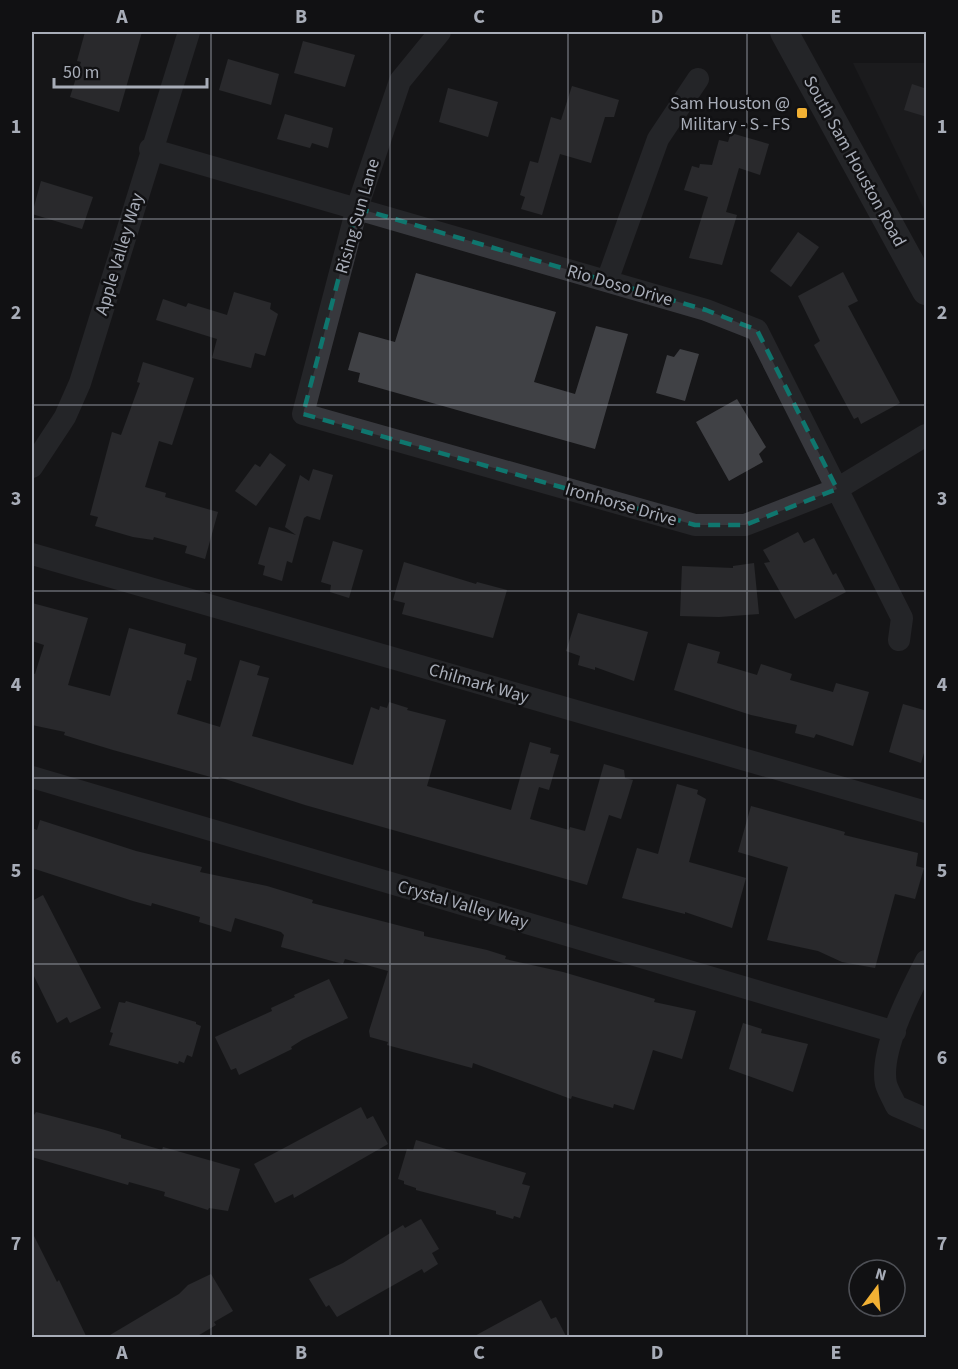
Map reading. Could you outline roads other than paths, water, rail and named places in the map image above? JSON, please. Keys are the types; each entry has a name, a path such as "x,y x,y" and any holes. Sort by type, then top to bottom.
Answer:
{"street":[{"name":"Apple Valley Way","path":"32,467 65,417 80,382 150,148 189,32"},
{"name":"Rising Sun Lane","path":"303,414 357,208 400,81 440,32"},
{"name":"South Sam Houston Road","path":"784,32 927,291"},
{"path":"607,281 658,139 698,79"},
{"name":"Rio Doso Drive","path":"150,148 706,310 757,330 902,618 899,640"},
{"name":"Ironhorse Drive","path":"303,414 695,525 745,525 837,489 927,435"},
{"name":"Chilmark Way","path":"32,554 927,812"},
{"name":"Crystal Valley Way","path":"32,777 895,1032"},
{"path":"927,961 895,1032 887,1059 886,1084 896,1106 927,1119"}],"place":[{"name":"Sam Houston @ Military - S - FS","path":"802,113"}]}
